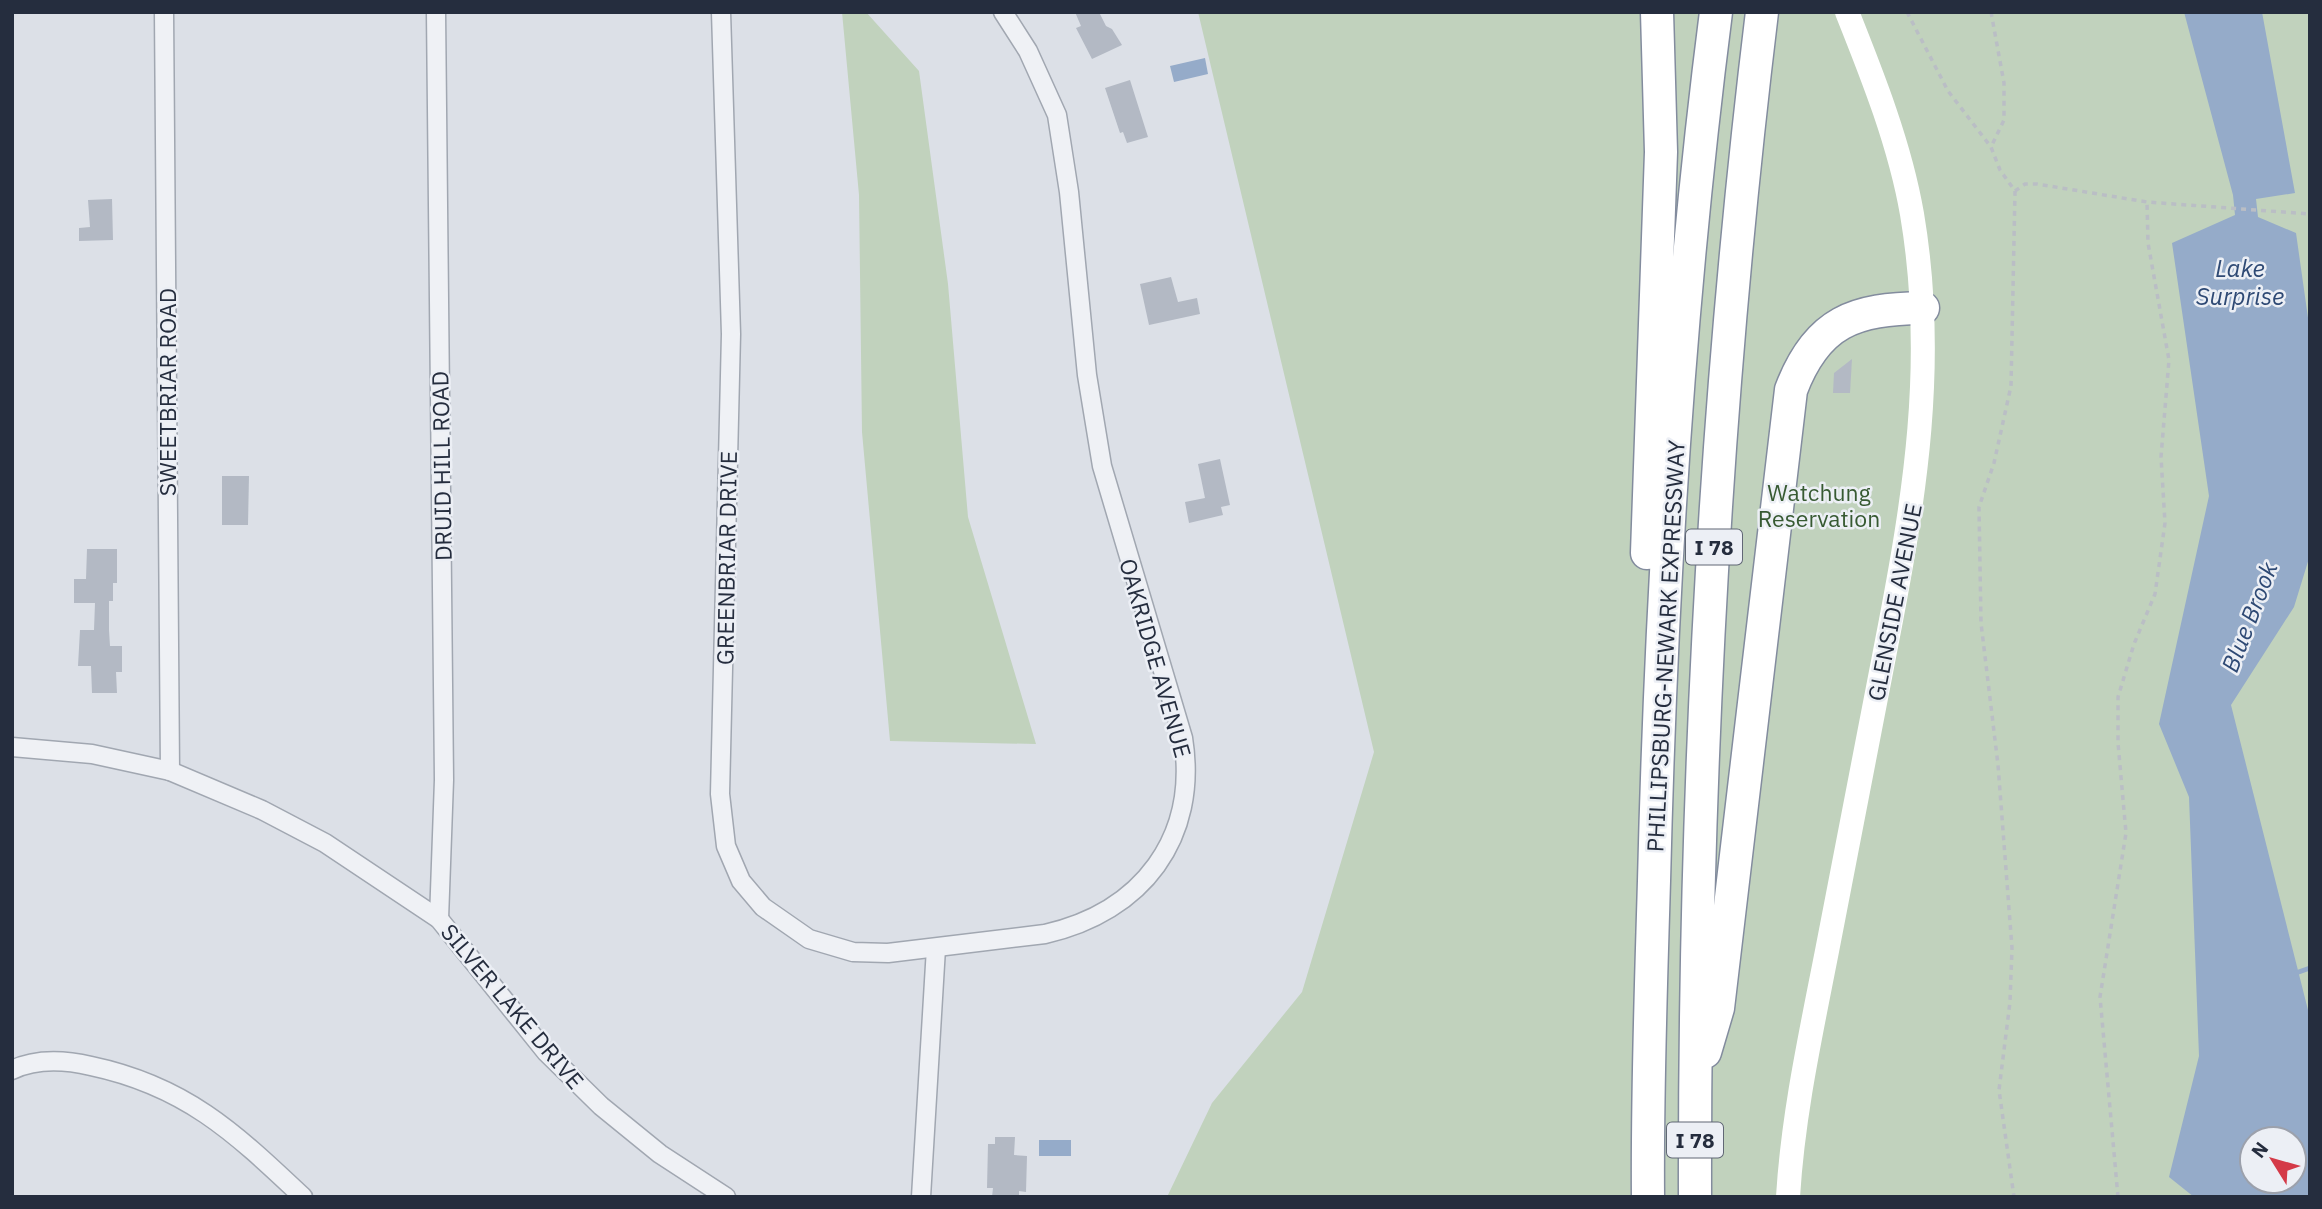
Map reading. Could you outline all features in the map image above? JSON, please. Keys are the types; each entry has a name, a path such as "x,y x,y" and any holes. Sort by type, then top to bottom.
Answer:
{"highway":[{"path":"1657,12 1661,152 1646,575 1663,614"},
{"name":"PHILLIPSBURG-NEWARK EXPRESSWAY","path":"1648,1197 1656,799 1663,614 1683,332 1716,12"},
{"name":"PHILLIPSBURG-NEWARK EXPRESSWAY","path":"1695,1197 1702,766 1714,544 1729,338 1762,12"},
{"path":"1695,1083 1718,1008 1791,390 1816,345 1839,324 1869,311 1923,308"}],"main road":[{"name":"GLENSIDE AVENUE","path":"1788,1197 1791,1143 1916,481 1924,372 1923,308 1912,212 1888,122 1847,12"}],"street":[{"name":"SWEETBRIAR ROAD","path":"164,12 170,771"},
{"name":"DRUID HILL ROAD","path":"436,12 444,766 439,919"},
{"name":"GREENBRIAR DRIVE","path":"721,12 731,334 720,794 726,846 741,881 751,895 780,921 809,939 839,949 868,953 936,948"},
{"name":"OAKRIDGE AVENUE","path":"936,948 1073,928 1109,909 1140,885 1164,855 1181,816 1187,784 1183,738 1102,466 1087,375 1069,192 1057,116 1028,51 1003,12"},
{"name":"SILVER LAKE DRIVE","path":"12,747 92,754 170,771 262,810 325,843 439,919 546,1052 600,1106 660,1154 726,1197"},
{"path":"921,1197 936,948"},
{"path":"12,1070 51,1060 78,1063 127,1074 169,1090 206,1112 303,1197"}],"path":[{"path":"1907,12 1948,91 1991,147 2000,170 2015,191 2011,386 1994,463 1979,507 1980,623 1998,765 2012,948 2010,1002 1999,1090 2014,1197"},
{"path":"1991,12 2004,83 2004,120 1991,147"},
{"path":"2015,191 2025,184 2037,184 2147,202 2260,208 2310,214"},
{"path":"2118,1197 2101,997 2126,833 2118,743 2119,697 2134,644 2155,594 2165,523 2161,457 2169,359 2148,243 2147,202"}],"green space":[{"path":"842,12 866,12 919,71 948,284 968,517 1036,744 890,741 862,432 859,195"},
{"name":"Watchung Reservation","path":"1198,12 2310,12 2310,1197 1167,1197 1212,1103 1302,992 1374,752"}],"water":[{"name":"Lake Surprise","path":"2184,12 2262,12 2295,193 2256,199 2258,217 2296,233 2310,332 2310,555 2294,607 2231,705 2310,1018 2310,1197 2194,1197 2169,1177 2199,1056 2189,797 2159,724 2209,496 2172,243 2235,215 2233,195"},
{"path":"1205,58 1208,74 1174,82 1170,66"},
{"path":"1039,1140 1071,1140 1071,1156 1039,1156"}],"building":[{"path":"1075,12 1099,12 1106,26 1112,29 1122,45 1092,59 1076,28 1081,26"},
{"path":"1130,80 1148,137 1127,143 1123,132 1120,133 1105,88"},
{"path":"112,199 113,240 79,241 79,228 90,227 88,200"},
{"path":"1171,277 1178,302 1197,298 1200,314 1149,325 1140,284"},
{"path":"1852,359 1850,393 1833,393 1834,373"},
{"path":"1220,459 1230,505 1221,507 1223,515 1189,523 1185,502 1205,498 1198,464"},
{"path":"222,476 249,476 248,525 222,525"},
{"path":"87,549 117,549 117,583 113,583 113,601 109,601 109,630 110,646 122,646 122,672 116,672 117,693 92,693 91,666 78,666 80,630 94,630 95,603 74,603 74,579 86,579"},
{"path":"995,1137 1015,1137 1014,1155 1027,1156 1026,1192 1019,1191 1019,1197 992,1197 993,1188 987,1188 988,1144 995,1144"}],"waterway":[{"path":"2293,974 2310,968"}],"water label":[{"name":"Blue Brook","path":"2249,617"}]}
